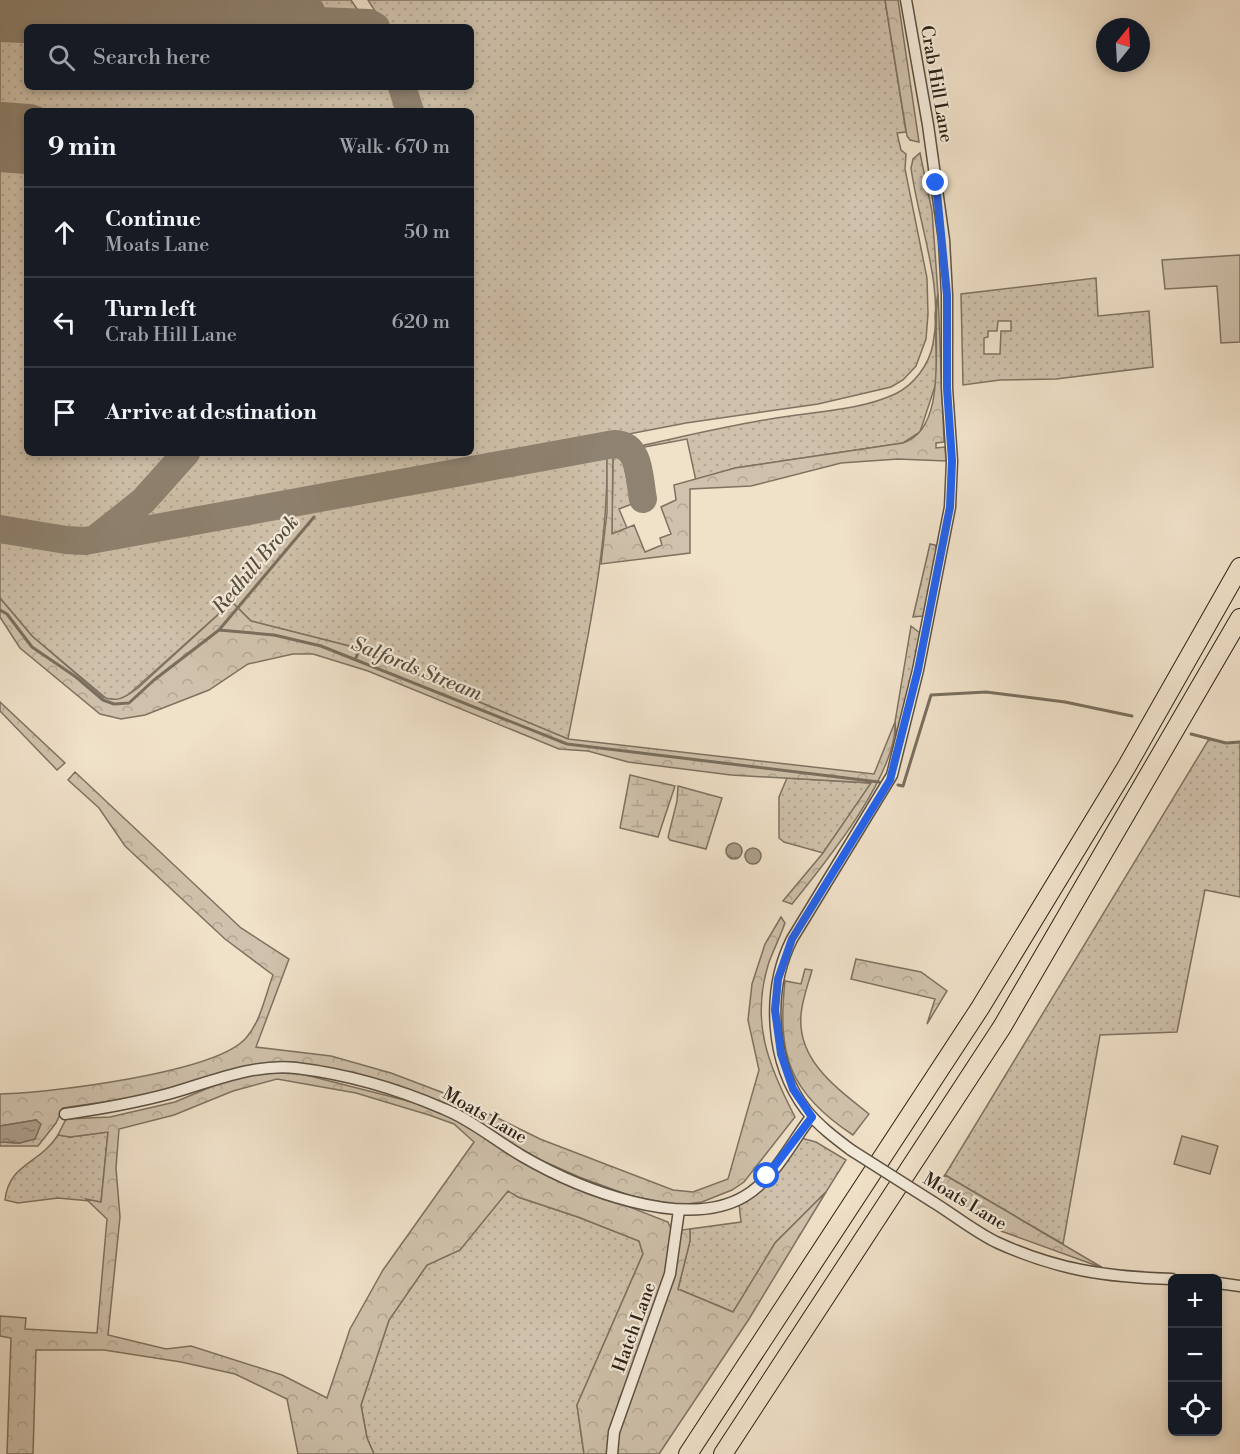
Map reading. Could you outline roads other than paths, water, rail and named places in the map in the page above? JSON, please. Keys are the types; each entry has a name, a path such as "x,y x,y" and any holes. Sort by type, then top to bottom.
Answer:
{"highway":[{"path":"688,1454 980,1008 1127,766 1240,567"},
{"path":"723,1454 1002,1027 1240,618"}],"street":[{"name":"Crab Hill Lane","path":"825,1129 812,1117 793,1089 781,1054 775,1010 778,979 792,939 892,775 918,670 944,541 952,482 944,240 928,125 906,0"},
{"name":"Moats Lane","path":"65,1114 131,1103 234,1075 294,1068 335,1075 416,1097 447,1110 550,1170 604,1192 655,1207 679,1210 710,1210 729,1204 750,1192 778,1164 812,1117"},
{"name":"Moats Lane","path":"825,1129 851,1150 995,1241 1062,1267 1115,1277 1168,1279"},
{"name":"Hatch Lane","path":"612,1454 614,1432 670,1274 679,1210"},
{"path":"1222,1284 1240,1287"}],"water":[{"path":"734,843 740,845 742,851 740,857 734,859 728,857 726,851 728,845"},
{"path":"753,848 759,850 761,856 759,862 753,864 747,862 745,856 747,850"},
{"path":"36,1120 41,1124 35,1139 20,1143 0,1142 0,1126"}],"waterway":[{"name":"Salfords Stream","path":"0,610 7,614 32,647 76,677 103,700 114,704 129,703 154,680 219,630 314,517"},
{"name":"Salfords Stream","path":"219,630 274,635 321,646 567,744 879,782"},
{"name":"Redhill Brook","path":"356,658 361,644"},
{"name":"Salfords Stream","path":"898,785 903,786 931,695 986,692 1065,702 1132,716"},
{"name":"Salfords Stream","path":"1191,734 1226,743 1240,742"}]}
